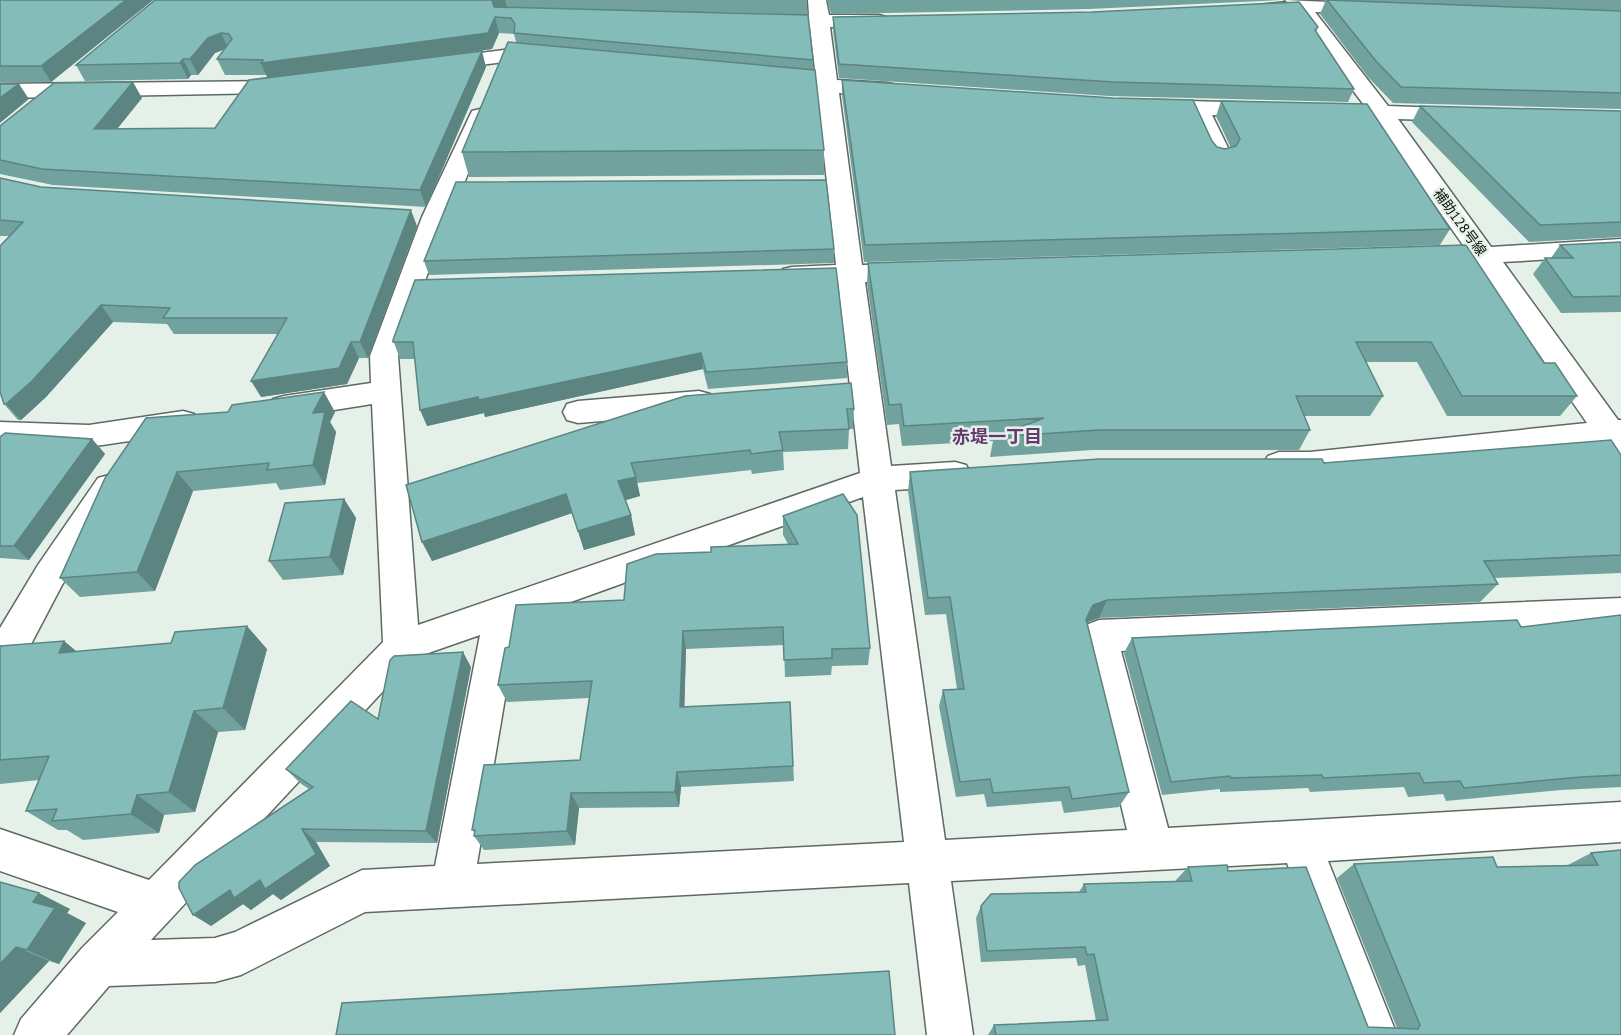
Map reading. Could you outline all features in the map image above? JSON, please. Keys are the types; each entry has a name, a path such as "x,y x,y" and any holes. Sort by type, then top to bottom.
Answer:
{"street":[{"path":"1242,10 1298,4 1390,9"},
{"name":"補助128号線","path":"1298,4 1381,112 1617,437"},
{"path":"819,11 827,86 828,184 850,273 854,390 878,479 950,1035"},
{"path":"751,20 819,11 898,20"},
{"path":"401,647 384,356 422,286 423,216 463,186 497,74 507,27"},
{"path":"422,67 497,74 564,62"},
{"path":"202,88 220,64"},
{"path":"32,110 85,67"},
{"path":"755,79 909,92"},
{"path":"0,91 268,87 303,82"},
{"path":"1131,106 1287,110"},
{"path":"1198,109 1220,156"},
{"path":"1310,111 1479,114"},
{"path":"1409,257 1617,250"},
{"path":"767,276 933,271"},
{"path":"256,411 386,392"},
{"path":"578,412 727,400"},
{"path":"0,433 88,436 209,418"},
{"path":"0,653 16,635 50,575 150,427"},
{"path":"1253,464 1310,464 1617,437"},
{"path":"37,1035 98,964 401,647 878,479 985,472"},
{"path":"452,886 502,611"},
{"path":"1153,850 1099,636 1621,613"},
{"path":"98,964 215,960 241,953 362,891 1300,842 1621,822"},
{"path":"1300,842 1374,1035"},
{"path":"0,850 156,904"}],"building":[{"path":"0,0 126,0 41,66 0,66"},
{"path":"155,0 492,0 494,7 808,15 813,60 514,33 515,24 511,18 495,17 488,33 261,63 263,60 217,59 232,39 229,34 221,33 208,38 190,59 183,59 180,63 76,65"},
{"path":"1327,0 1621,11 1621,93 1401,87 1376,61"},
{"path":"1299,2 1318,27 1315,30 1354,89 1113,82 839,64 833,17 1092,12"},
{"path":"508,42 815,70 824,150 462,152"},
{"path":"482,51 420,190 42,169 0,160 0,126 54,83 133,82 94,129 215,128 249,80"},
{"path":"842,80 1113,98 1193,100 1212,141 1217,147 1225,149 1236,146 1240,139 1221,101 1367,104 1450,229 865,245"},
{"path":"0,84 19,84 0,98"},
{"path":"1420,106 1621,111 1621,222 1540,225"},
{"path":"0,178 41,187 411,210 360,342 351,342 339,368 251,381 287,318 163,318 170,308 101,305 32,381 4,404 0,392 0,246 23,222 0,220"},
{"path":"826,180 834,249 424,261 456,182"},
{"path":"1621,242 1621,296 1573,297 1545,258 1573,258 1560,245"},
{"path":"1466,245 1544,363 1555,363 1577,396 1462,396 1431,342 1356,342 1383,396 1296,396 1310,430 1099,430 994,437 1044,418 904,426 901,404 889,405 868,263"},
{"path":"836,268 847,362 706,372 701,353 479,400 478,397 420,410 413,342 393,342 415,280"},
{"path":"851,383 854,409 847,409 849,429 779,432 783,450 751,454 750,450 631,463 636,477 618,481 631,515 578,531 566,494 422,542 406,485 685,396"},
{"path":"324,392 313,413 325,412 313,465 267,470 269,463 177,472 137,572 60,578 105,478 146,418 228,412 232,405"},
{"path":"5,433 92,439 14,546 0,546 0,437"},
{"path":"1611,440 1621,455 1621,555 1484,561 1498,584 1107,600 1093,605 1086,619 1129,792 1072,799 1069,787 993,793 990,779 960,782 943,690 964,689 950,597 928,598 910,472 1099,459 1322,459 1324,463"},
{"path":"843,494 857,515 870,648 832,649 832,658 784,660 783,627 683,631 680,707 790,702 793,766 677,772 675,792 571,793 567,831 474,836 475,830 472,830 484,765 580,760 592,681 498,685 505,648 509,647 516,605 624,600 627,564 656,554 711,552 711,547 798,544 783,516"},
{"path":"344,499 330,557 269,561 285,503"},
{"path":"1621,615 1621,775 1464,788 1460,781 1424,783 1419,773 1323,778 1322,775 1231,778 1230,776 1171,782 1132,638 1517,620 1521,627"},
{"path":"247,626 223,708 194,711 169,792 137,795 131,814 52,821 57,809 26,811 49,756 0,760 0,646 64,641 59,653 171,643 175,632"},
{"path":"463,652 426,831 302,829 316,854 265,889 260,880 234,898 230,890 193,915 179,888 179,882 195,865 313,787 286,769 351,701 378,719 390,660 394,656"},
{"path":"1621,850 1621,1035 996,1035 994,1025 1108,1020 1094,954 1087,955 1085,947 987,951 981,906 991,894 1086,892 1084,884 1192,881 1188,867 1227,865 1228,871 1306,867 1368,1027 1418,1029 1420,1025 1354,864 1493,857 1497,867 1598,865 1591,853"},
{"path":"0,882 39,893 33,902 55,908 27,950 16,947 0,964"},
{"path":"889,971 895,1035 336,1035 342,1003"}],"district":[{"name":"赤堤一丁目","path":"997,436"}]}
